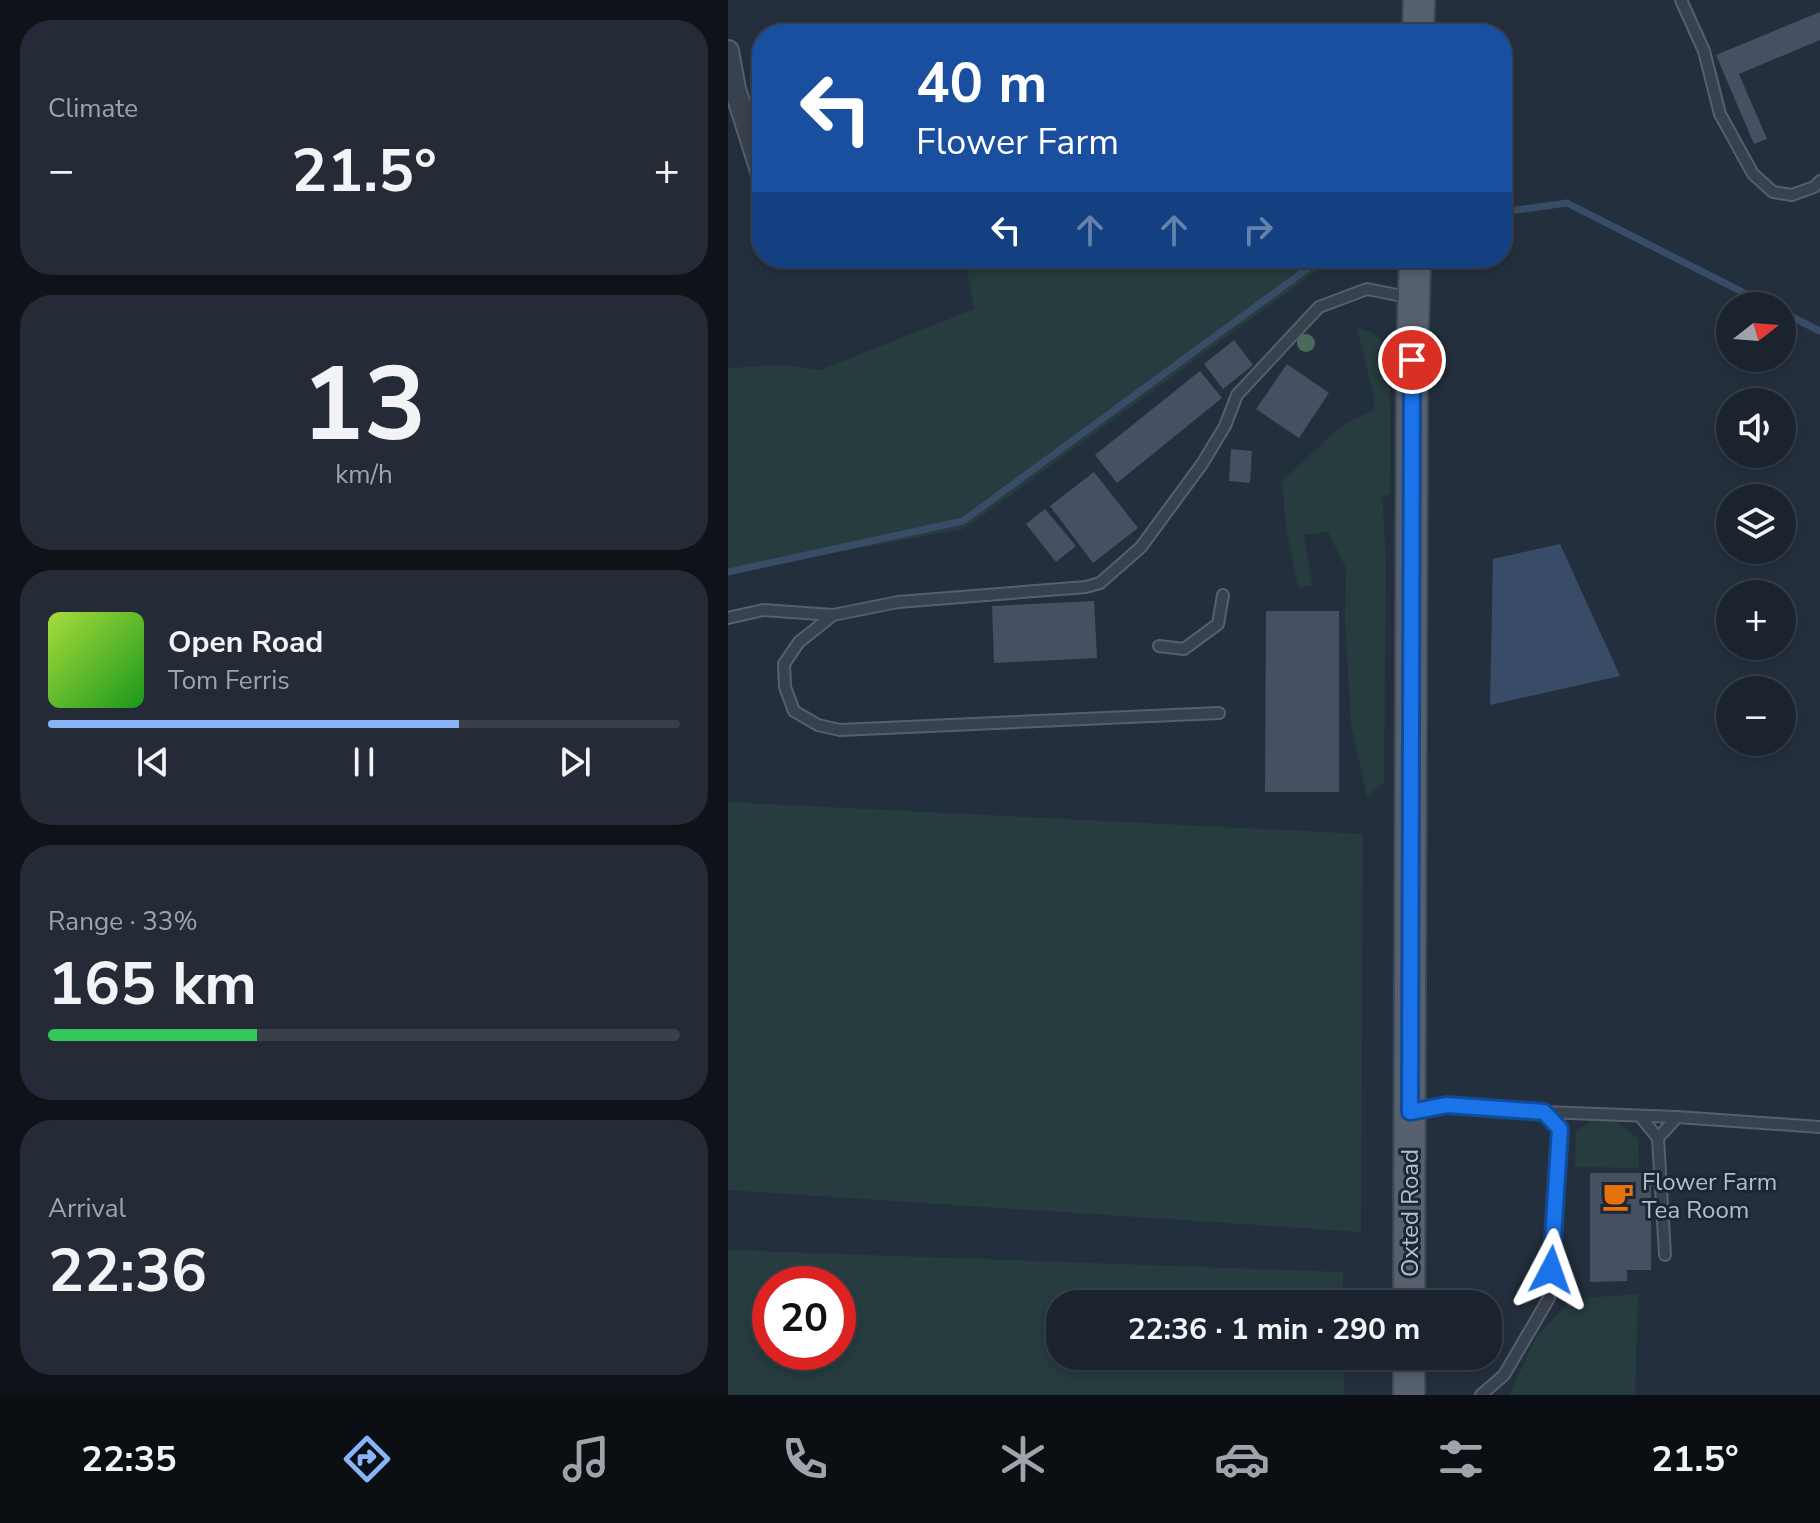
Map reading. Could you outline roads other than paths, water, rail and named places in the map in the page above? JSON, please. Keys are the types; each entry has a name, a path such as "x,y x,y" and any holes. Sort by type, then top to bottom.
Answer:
{"main road":[{"path":"1418,24 1419,0"},
{"name":"Oxted Road","path":"1409,1290 1415,268"},
{"path":"1409,1370 1409,1395"}],"street":[{"path":"728,51 735,89 752,143"}],"lane":[{"path":"1681,0 1704,51 1720,114 1753,174 1773,192 1792,195 1814,187 1820,181"},
{"path":"728,618 763,610 833,615 898,602 1086,587 1100,583 1141,547 1202,464 1225,426 1237,395 1319,307 1367,289 1415,299"},
{"path":"1159,646 1184,649 1218,624 1223,595"},
{"path":"833,615 799,642 784,664 785,687 794,711 818,725 840,730 1219,713"},
{"path":"1410,1112 1447,1105 1820,1127"},
{"path":"1544,1112 1560,1129"},
{"path":"1481,1395 1504,1375 1549,1298 1560,1129 1575,1113"},
{"path":"1640,1116 1658,1138 1665,1255"},
{"path":"1658,1138 1677,1117"}],"water":[{"path":"1560,544 1620,676 1490,705 1493,559"}],"waterway":[{"path":"1512,211 1567,203 1742,292"},
{"path":"728,572 963,521 1308,268"},
{"path":"1796,319 1820,331"}],"place":[{"name":"Flower Farm Tea Room","path":"1618,1196"}]}
